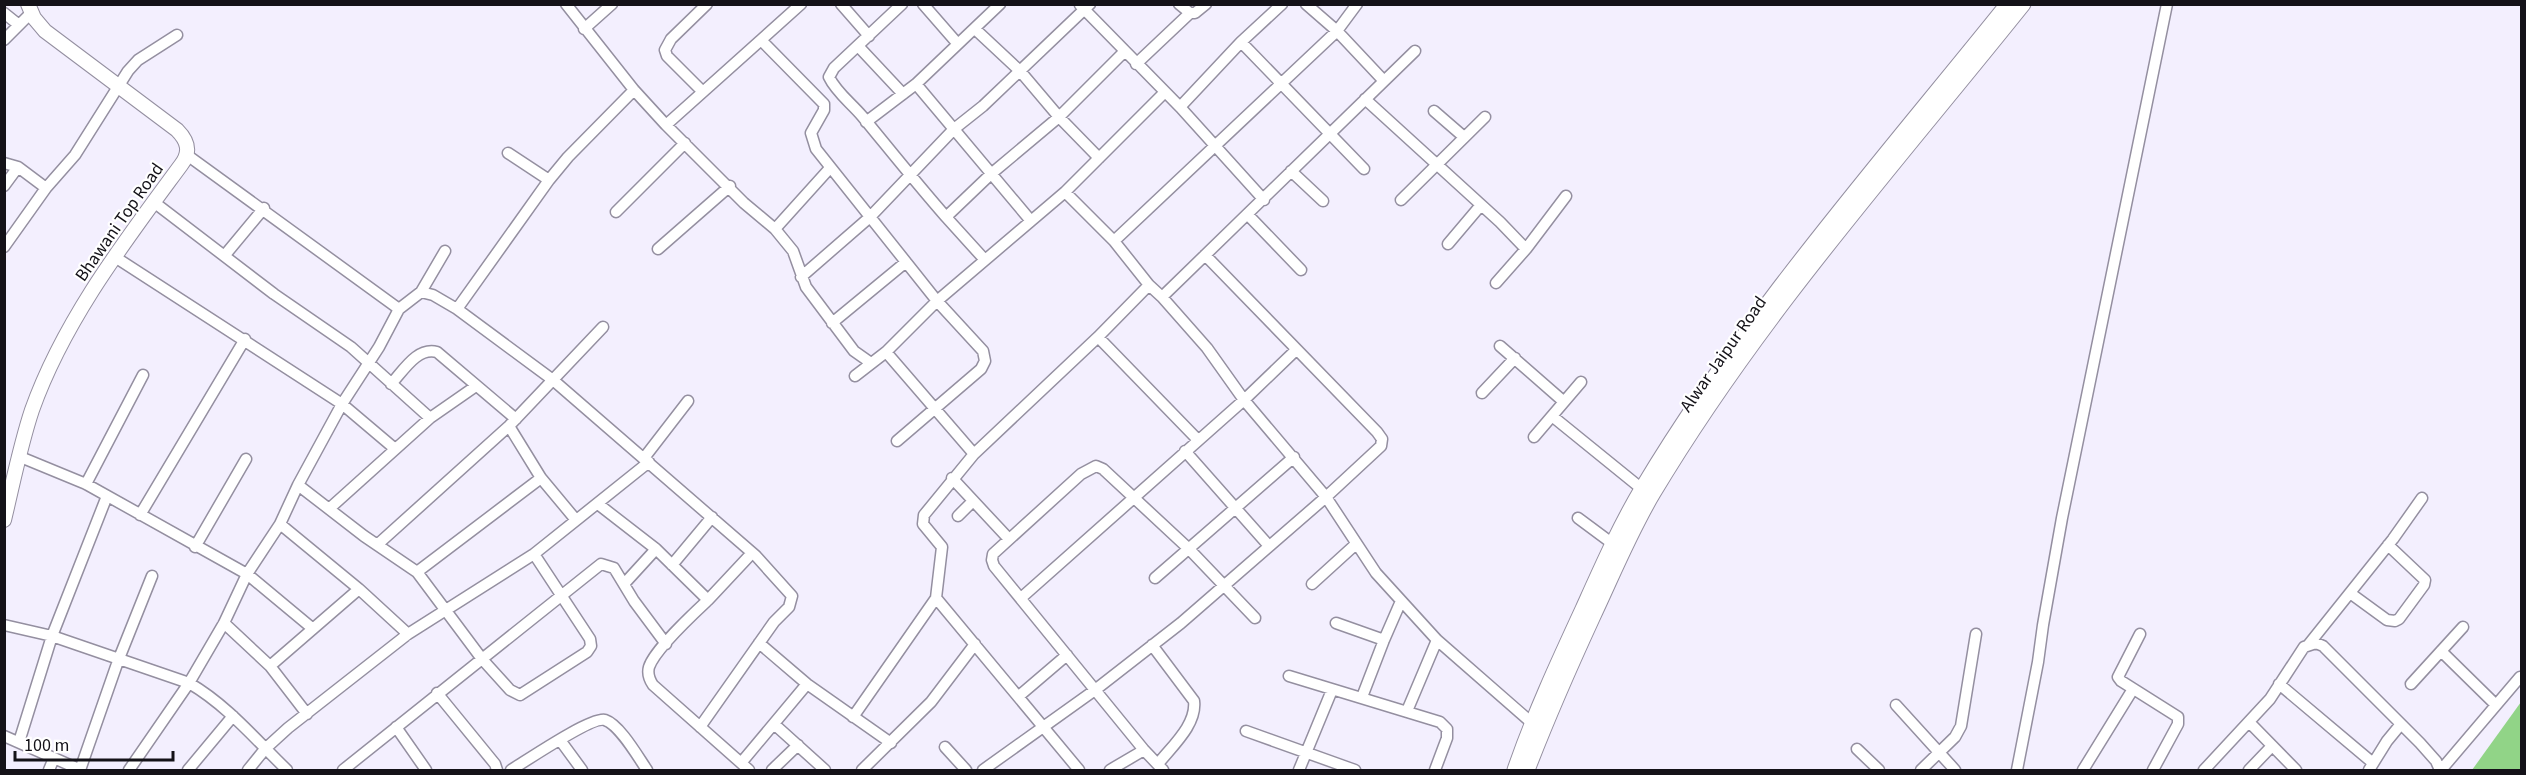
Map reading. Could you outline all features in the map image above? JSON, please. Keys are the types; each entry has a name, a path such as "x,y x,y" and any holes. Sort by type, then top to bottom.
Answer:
{"main road":[{"name":"Alwar Jaipur Road","path":"1515,771 1532,723 1613,544 1642,489 1713,378 1765,305 2008,4"},
{"name":"Alwar Jaipur Road","path":"1527,771 1565,677 1623,551 1671,464 1721,389 1797,284 2023,4"}],"street":[{"path":"566,4 634,90 666,125 730,186 744,203 774,229 793,251 801,277 832,323 854,351 871,363"},
{"path":"584,29 612,4"},
{"path":"704,92 668,56 666,50 671,39 707,4"},
{"path":"666,125 801,4"},
{"path":"841,4 869,36"},
{"path":"902,4 834,68 829,77 832,84 909,175 985,260"},
{"path":"923,4 957,43"},
{"path":"866,122 916,84 1000,4"},
{"path":"1179,4 1190,13"},
{"path":"1136,64 1190,13 1195,13 1206,4"},
{"path":"1180,107 1241,42 1282,4"},
{"path":"1114,241 1215,147 1280,82 1337,31 1357,4"},
{"path":"2017,771 2062,518 2167,4"},
{"path":"801,277 870,217 954,129 983,106 1085,6 1124,52 1180,107 1264,200"},
{"path":"1314,6 1384,81"},
{"path":"4,40 19,25 30,9"},
{"name":"Bhawani Top Road","path":"5,517 7,489 32,409 66,334 115,257 187,155 188,147 184,137 119,85 45,31 30,9"},
{"path":"4,13 19,25"},
{"path":"975,29 1020,71 1059,117 1100,158"},
{"path":"4,247 46,188 75,155 119,85 138,60 177,35"},
{"path":"761,40 824,104 824,110 811,133 811,138 830,168 937,301 982,351 985,361 981,369 897,441"},
{"path":"1241,42 1364,169"},
{"path":"858,46 903,94"},
{"path":"1162,297 1264,200 1329,132 1415,51"},
{"path":"946,216 1059,117 1124,52"},
{"path":"916,84 1031,221"},
{"path":"457,309 549,180 568,157 634,90"},
{"path":"855,376 886,352 937,301 1065,192 1165,92"},
{"path":"1365,99 1526,249"},
{"path":"1434,111 1464,137"},
{"path":"1401,200 1485,117"},
{"path":"616,212 685,143"},
{"path":"508,153 549,180"},
{"path":"187,155 264,208 399,309"},
{"path":"4,162 18,167 46,188"},
{"path":"4,186 18,167"},
{"path":"774,229 830,168"},
{"path":"1291,171 1323,201"},
{"path":"658,249 730,186"},
{"path":"1065,192 1114,241 1149,285 1207,348 1244,400 1326,496 1376,573 1437,640 1532,723"},
{"path":"1496,283 1526,249 1566,196"},
{"path":"155,203 274,294 351,347 430,417"},
{"path":"1448,244 1481,205"},
{"path":"225,255 264,208"},
{"path":"1248,215 1301,270"},
{"path":"129,771 189,683 224,623 247,574 280,524 298,485 342,404 399,309 421,292 445,251"},
{"path":"983,771 1095,690 1152,645 1269,546 1381,446 1382,439 1205,255"},
{"path":"115,257 246,339 342,404 394,448"},
{"path":"832,323 906,262"},
{"path":"853,717 936,598 942,547 922,520 924,515 952,478 974,454 1098,337 1149,285"},
{"path":"421,292 433,295 457,309 553,380 752,553 792,596 789,607 759,643 700,727"},
{"path":"377,545 512,423 603,327"},
{"path":"1098,337 1198,440"},
{"path":"140,515 246,339"},
{"path":"1500,346 1563,402"},
{"path":"392,384 419,353 429,350 437,352 476,386 512,423 541,478 576,520"},
{"path":"1021,598 1244,400 1296,350"},
{"path":"886,352 974,454"},
{"path":"1482,393 1515,358"},
{"path":"86,484 143,375"},
{"path":"1534,437 1581,382"},
{"path":"330,508 430,417 476,386"},
{"path":"248,771 265,749 288,728 408,634 444,609 534,554 598,504 646,460 688,400"},
{"path":"1552,416 1642,489"},
{"path":"1185,451 1269,546"},
{"path":"18,456 86,484 195,547 247,574 312,628"},
{"path":"1155,578 1294,457"},
{"path":"195,547 246,459"},
{"path":"1152,645 1194,701 1195,708 1187,728 1160,767 1095,690 992,560 993,554 1008,538 1081,474 1095,466 1102,469 1189,549 1255,618"},
{"path":"417,572 541,478"},
{"path":"952,478 1008,538"},
{"path":"298,485 377,545 417,572 482,659 510,690 519,695 587,652 591,646 590,639 534,554"},
{"path":"19,742 52,636 107,496"},
{"path":"2309,644 2388,545 2422,498"},
{"path":"958,516 973,501"},
{"path":"598,504 656,549 708,600"},
{"path":"672,565 712,517"},
{"path":"1578,518 1613,544"},
{"path":"280,524 359,589 408,634"},
{"path":"1312,584 1356,544"},
{"path":"2350,593 2387,620 2399,619 2424,585 2425,580 2388,545"},
{"path":"624,584 656,549"},
{"path":"752,553 666,644 649,667 648,677 653,685 745,767 774,724 807,684"},
{"path":"350,769 438,693 602,564 614,568 634,601 666,644"},
{"path":"4,736 81,770 118,661 152,576"},
{"path":"270,666 359,589"},
{"path":"936,598 1079,771"},
{"path":"1362,697 1401,601"},
{"path":"224,623 270,666 307,714"},
{"path":"1336,623 1384,640"},
{"path":"4,625 52,636 118,661 189,683 205,692 233,716 287,771"},
{"path":"2412,684 2463,627"},
{"path":"1921,771 1955,736 1961,726 1976,634"},
{"path":"2140,634 2118,678 2178,717 2178,724 2153,771"},
{"path":"1407,711 1437,640"},
{"path":"759,643 807,684 891,743"},
{"path":"2204,771 2270,699 2304,646 2309,644 2316,643 2323,646 2436,761 2440,770 2520,677"},
{"path":"862,771 931,702 975,644"},
{"path":"2441,651 2496,705"},
{"path":"1019,696 1067,655"},
{"path":"1289,676 1440,722 1447,729 1447,738 1435,771"},
{"path":"2279,684 2371,767 2401,724"},
{"path":"2083,771 2133,689"},
{"path":"1299,771 1332,690"},
{"path":"438,693 495,764 497,771"},
{"path":"1896,705 1955,771"},
{"path":"188,771 233,716"},
{"path":"511,771 546,747 592,722 603,719 617,729 647,771"},
{"path":"2249,722 2296,771"},
{"path":"774,724 825,771"},
{"path":"396,728 426,771"},
{"path":"1246,731 1355,771"},
{"path":"560,740 582,771"},
{"path":"772,771 798,745"},
{"path":"2249,771 2272,746"},
{"path":"945,747 966,771"},
{"path":"1857,748 1879,771"},
{"path":"1110,771 1144,750"},
{"path":"49,771 54,758"}],"green space":[{"path":"2521,702 2521,770 2472,770"}]}
